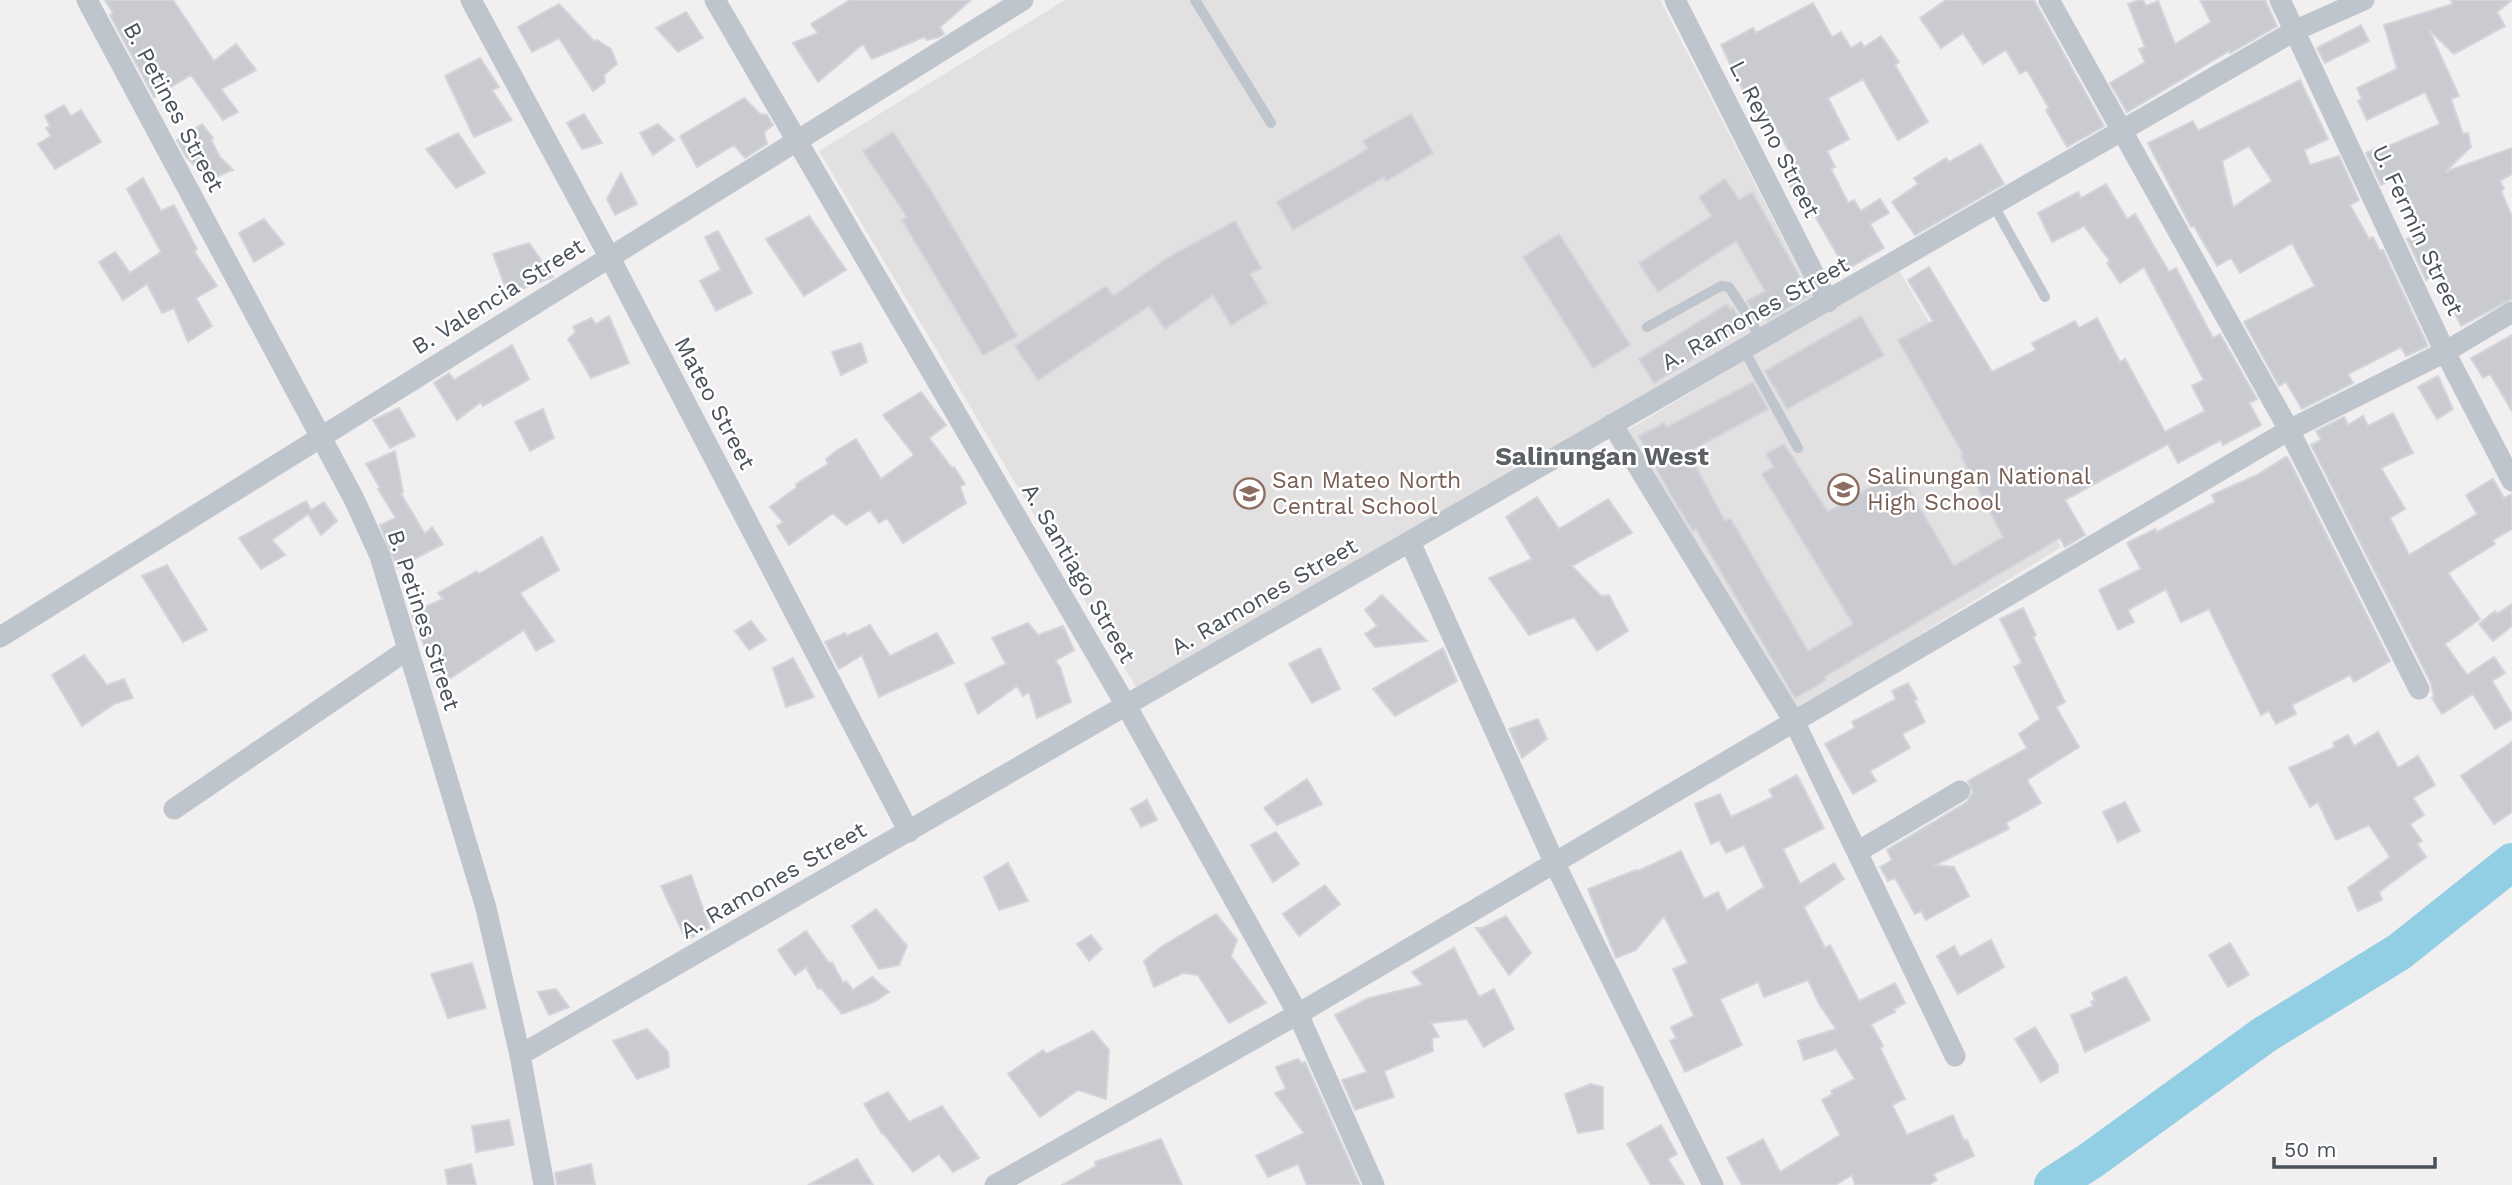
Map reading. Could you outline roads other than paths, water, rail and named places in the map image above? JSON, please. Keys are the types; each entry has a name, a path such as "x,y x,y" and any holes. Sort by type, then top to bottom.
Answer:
{"street":[{"name":"B. Petines Street","path":"87,0 354,499 380,556 485,908 520,1055 544,1185"},
{"name":"Mateo Street","path":"471,0 610,258 909,832"},
{"name":"A. Santiago Street","path":"715,0 1128,707 1298,1014 1374,1185"},
{"name":"B. Valencia Street","path":"0,637 1023,0"},
{"name":"L. Reyno Street","path":"1675,0 1828,302"},
{"path":"2049,0 2289,430 2419,689"},
{"name":"U. Fermin Street","path":"2280,0 2445,352 2512,481"},
{"name":"A. Ramones Street","path":"520,1055 1128,707 1612,424 2296,30 2364,0"},
{"path":"1002,1183 1555,864 2289,430 2445,352 2512,312"},
{"path":"1612,424 1795,723 1955,1056"},
{"path":"1410,542 1555,864 1713,1185"},
{"path":"173,809 407,650"},
{"path":"1857,852 1960,791"}],"lane":[{"path":"1195,0 1271,122"},
{"path":"1994,206 2045,297"},
{"path":"1647,327 1721,286 1730,287 1753,324 1752,345 1798,448"}],"waterway":[{"path":"2053,1185 2264,1035 2399,952 2512,862"}],"place":[{"name":"Salinungan National High School","path":"1844,489"},
{"name":"San Mateo North Central School","path":"1249,493"}],"district":[{"name":"Salinungan West","path":"1602,456"}]}
